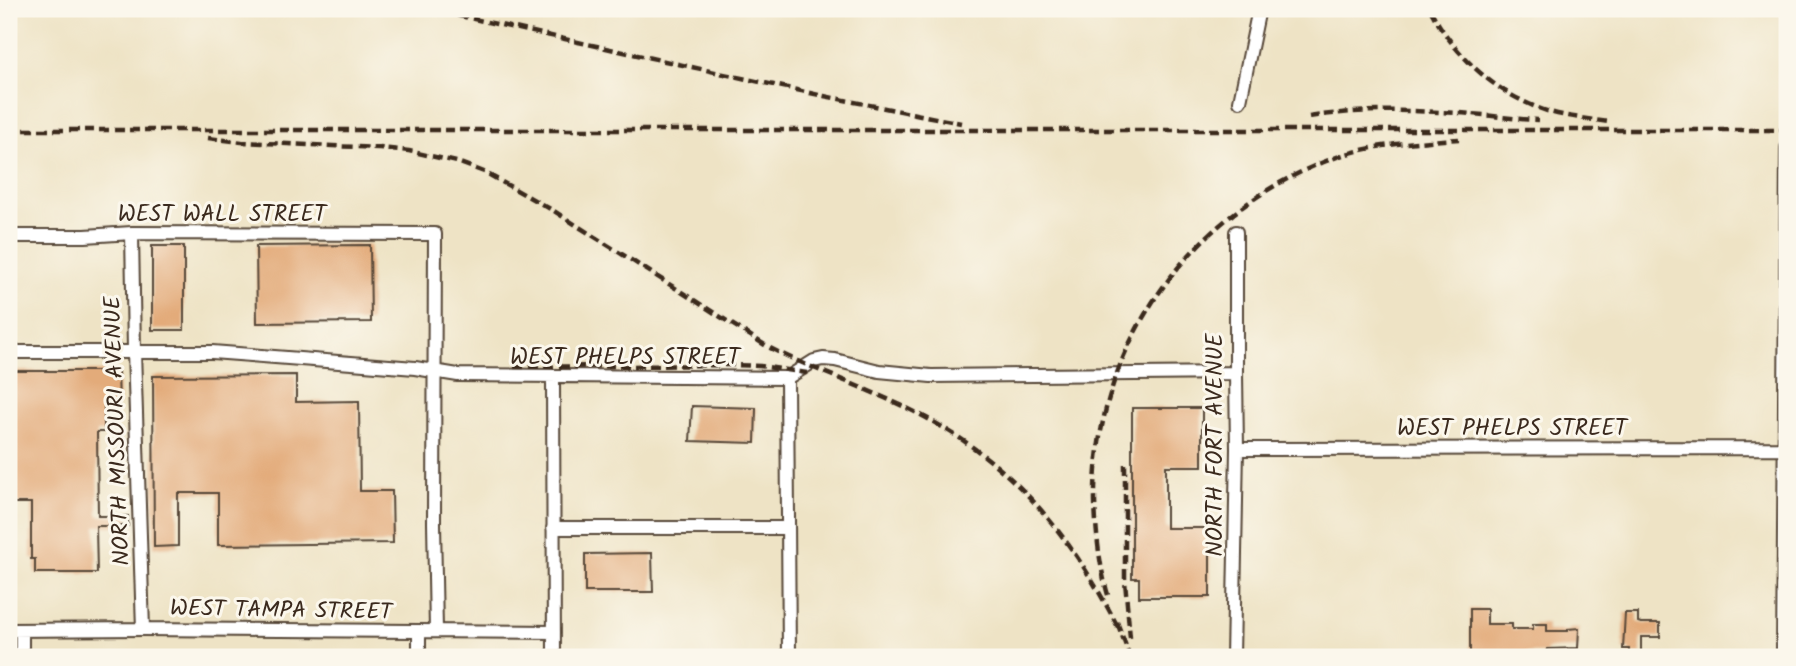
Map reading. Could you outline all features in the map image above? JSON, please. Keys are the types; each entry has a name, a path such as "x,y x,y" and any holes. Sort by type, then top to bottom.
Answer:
{"street":[{"path":"1240,101 1259,9"},
{"path":"1783,657 1787,148"},
{"name":"NORTH FORT AVENUE","path":"1233,657 1237,449 1236,232"},
{"name":"WEST WALL STREET","path":"9,236 132,233 435,234 434,371"},
{"name":"NORTH MISSOURI AVENUE","path":"132,233 142,629"},
{"name":"WEST PHELPS STREET","path":"9,352 212,352 458,375 787,378"},
{"path":"789,657 787,378 814,360 835,360 879,371 931,376 1236,373"},
{"path":"434,371 436,631"},
{"path":"553,377 554,657"},
{"name":"WEST PHELPS STREET","path":"1237,449 1786,448"},
{"path":"553,528 788,528"},
{"path":"15,630 22,657"},
{"name":"WEST TAMPA STREET","path":"15,630 554,632"},
{"path":"419,631 419,657"}],"building":[{"path":"370,245 371,322 257,323 256,246"},
{"path":"152,246 184,246 184,330 152,330"},
{"path":"9,371 118,371 119,405 104,405 104,432 97,432 98,516 128,516 128,526 96,526 97,573 35,573 35,559 31,559 31,503 9,503"},
{"path":"296,375 296,402 359,401 360,491 392,491 393,543 218,545 218,493 178,493 178,546 154,547 153,376"},
{"path":"692,406 756,408 755,443 690,441"},
{"path":"1132,408 1202,408 1202,466 1166,466 1166,528 1210,528 1210,597 1139,597 1139,578 1132,578"},
{"path":"652,553 653,592 585,592 585,554"},
{"path":"1470,609 1487,609 1487,624 1512,624 1512,629 1533,629 1533,624 1547,624 1547,631 1579,628 1578,648 1547,649 1546,653 1470,653"},
{"path":"1625,613 1638,613 1638,622 1641,623 1660,623 1660,637 1641,637 1641,654 1629,654 1629,649 1623,649"}],"railway":[{"path":"428,9 824,96 961,123"},
{"path":"1430,9 1440,27 1465,58 1513,96 1550,112 1608,122"},
{"path":"1309,117 1364,111 1401,111 1538,120"},
{"path":"9,130 1787,130"},
{"path":"208,138 409,151 457,162 484,172 554,211 768,347 915,412 981,454 1010,478 1060,533 1120,631"},
{"path":"1108,595 1096,525 1099,445 1111,392 1131,341 1158,294 1192,252 1232,215 1278,184 1329,160 1360,150 1459,139"},
{"path":"514,367 734,365 807,373"},
{"path":"1125,464 1125,581 1130,638"},
{"path":"1117,622 1130,657"}]}
